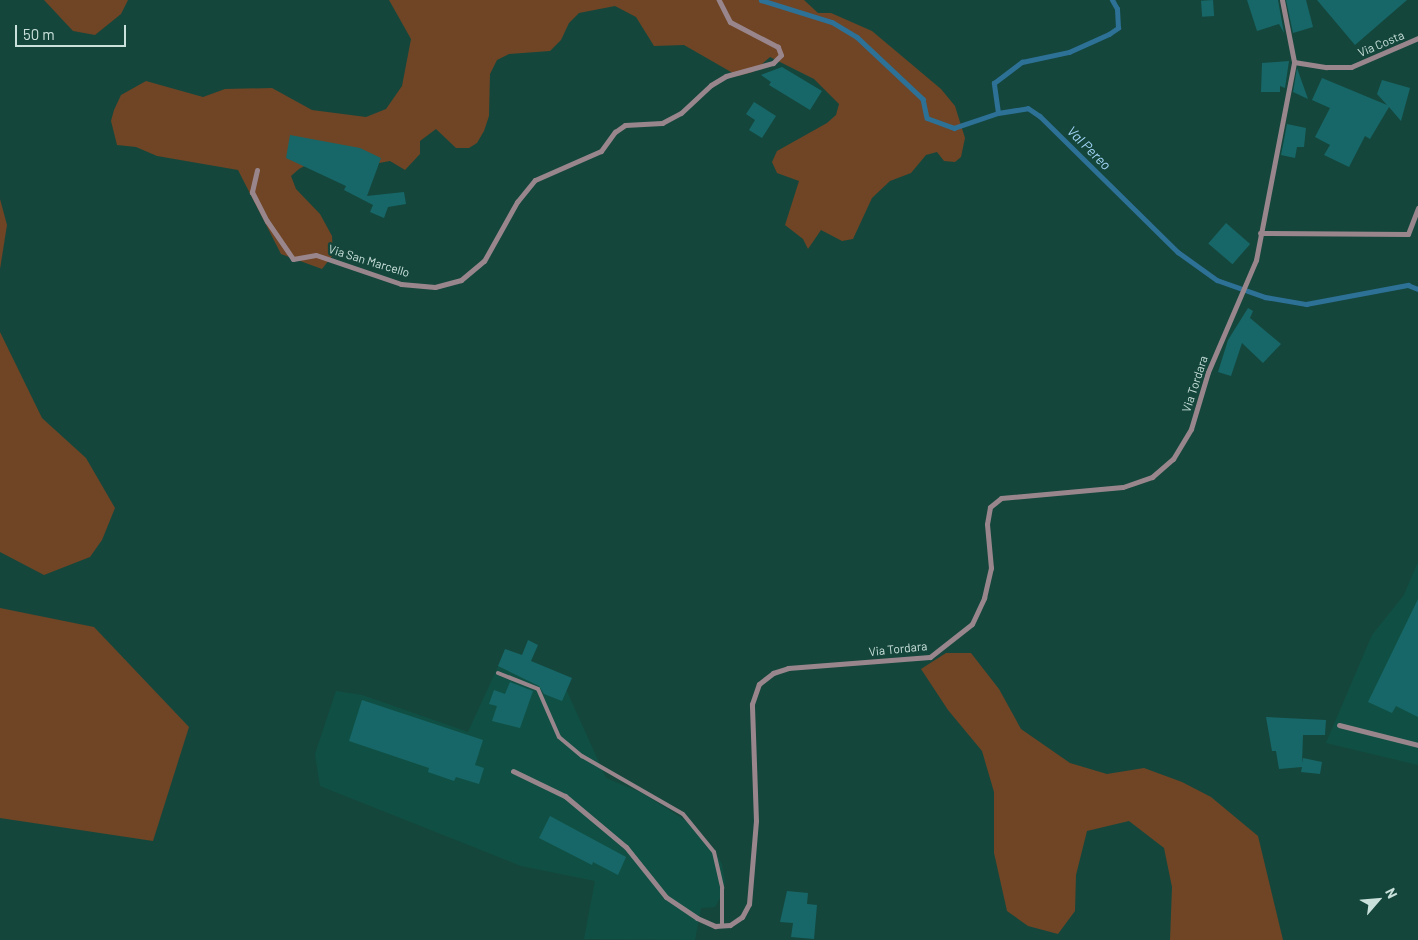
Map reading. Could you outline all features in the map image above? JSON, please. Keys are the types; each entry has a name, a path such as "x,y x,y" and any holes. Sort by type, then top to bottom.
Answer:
{"street":[{"name":"Via San Marcello","path":"257,170 252,192 267,222 293,259 316,255 401,284 435,287 461,280 484,261 517,202 534,180 601,151 615,132 625,125 662,123 681,113 711,85 726,76 773,63 781,55 778,47 740,30 730,22 720,0"},
{"path":"1282,0 1294,62"},
{"name":"Via Costa","path":"1294,62 1327,68 1351,67 1418,38"},
{"name":"Via Tordara","path":"722,925 742,917 749,904 756,821 752,704 759,684 773,673 788,668 930,657 972,624 984,598 992,568 987,524 990,507 1000,498 1123,487 1152,477 1173,460 1191,428 1208,372 1256,260 1294,62"},
{"path":"1260,233 1408,234 1418,208"},
{"path":"1339,725 1418,745"},
{"path":"513,771 564,796 626,846 666,897 697,918 722,925"}],"lane":[{"path":"498,673 538,689 559,737 582,756 683,814 714,852 722,888 722,925"}],"shaded area":[{"path":"44,0 128,0 121,14 95,35 73,31"},
{"path":"389,0 804,0 818,13 831,13 872,31 941,89 955,106 965,138 961,157 955,162 944,161 937,152 926,155 911,173 890,181 872,198 853,239 842,241 821,230 808,249 803,239 785,225 799,181 777,173 772,162 777,151 827,123 836,115 839,104 814,79 770,57 753,72 738,76 684,45 654,46 636,17 615,6 579,13 569,23 561,40 550,51 509,54 497,60 490,74 489,116 484,131 477,143 469,148 456,148 436,129 420,141 420,154 405,170 390,161 368,165 315,160 291,176 296,189 320,214 332,236 333,255 322,269 281,254 238,170 157,156 136,147 117,145 111,121 114,110 121,95 146,81 203,97 225,89 272,88 312,110 366,117 386,109 402,86 411,39"},
{"path":"0,199 7,225 0,269"},
{"path":"0,332 42,418 86,458 115,508 102,540 90,557 44,575 0,552"},
{"path":"1418,562 1418,765 1326,743 1372,635 1404,595"},
{"path":"0,608 94,627 189,727 153,841 0,818"},
{"path":"946,653 971,653 999,689 1021,729 1070,763 1107,774 1144,768 1182,782 1211,797 1258,836 1283,940 1170,940 1172,887 1164,848 1129,821 1087,831 1076,875 1075,911 1058,934 1028,926 1007,911 994,853 994,792 982,751 948,710 921,669"},
{"path":"502,658 565,687 606,778 642,793 694,826 715,852 722,864 725,882 722,894 715,907 701,908 695,940 584,939 595,881 521,866 320,786 315,754 336,691 362,695 468,732"}],"building":[{"path":"1213,0 1214,16 1202,17 1201,1"},
{"path":"1247,0 1278,0 1284,33 1279,24 1257,31"},
{"path":"1286,0 1306,0 1313,27 1293,33"},
{"path":"1317,0 1407,0 1355,45"},
{"path":"1289,61 1285,88 1280,86 1280,92 1261,92 1262,63"},
{"path":"782,67 822,91 810,110 769,85 771,82 761,75"},
{"path":"1297,68 1308,99 1293,92"},
{"path":"1322,78 1387,105 1377,94 1382,80 1410,88 1401,121 1389,107 1370,139 1365,136 1349,167 1324,155 1330,145 1315,137 1330,108 1312,100"},
{"path":"754,102 776,116 762,138 749,130 755,120 746,114"},
{"path":"1287,124 1306,128 1304,147 1297,147 1295,158 1281,155"},
{"path":"290,135 360,148 381,158 367,196 404,192 406,204 388,207 384,218 370,212 373,205 344,190 346,186 286,158"},
{"path":"1226,223 1250,244 1232,264 1208,243"},
{"path":"1248,308 1253,311 1250,318 1281,344 1263,363 1242,343 1231,376 1218,372 1228,340"},
{"path":"1418,599 1418,717 1396,706 1392,713 1368,702"},
{"path":"528,640 538,645 531,661 572,678 562,701 544,694 539,686 498,666 505,649 522,655"},
{"path":"510,682 533,691 520,728 492,721 497,706 489,704 494,690 505,694"},
{"path":"362,700 483,740 475,765 484,768 479,784 456,777 454,781 428,772 429,768 349,741"},
{"path":"1266,717 1326,720 1325,735 1303,735 1302,763 1303,758 1322,762 1320,774 1301,772 1302,767 1279,769 1276,751 1272,751"},
{"path":"550,816 626,857 618,875 593,862 592,865 539,838"},
{"path":"787,891 808,893 807,904 817,905 814,939 791,937 793,923 780,922"}],"waterway":[{"name":"Val Pereo","path":"761,0 832,22 857,37 923,99 927,118 954,128 998,113 1028,108 1040,116 1178,252 1217,280 1265,297 1306,304 1408,285 1418,289"},
{"path":"998,113 994,83 1022,62 1069,52 1118,28 1117,9 1112,0"}]}
